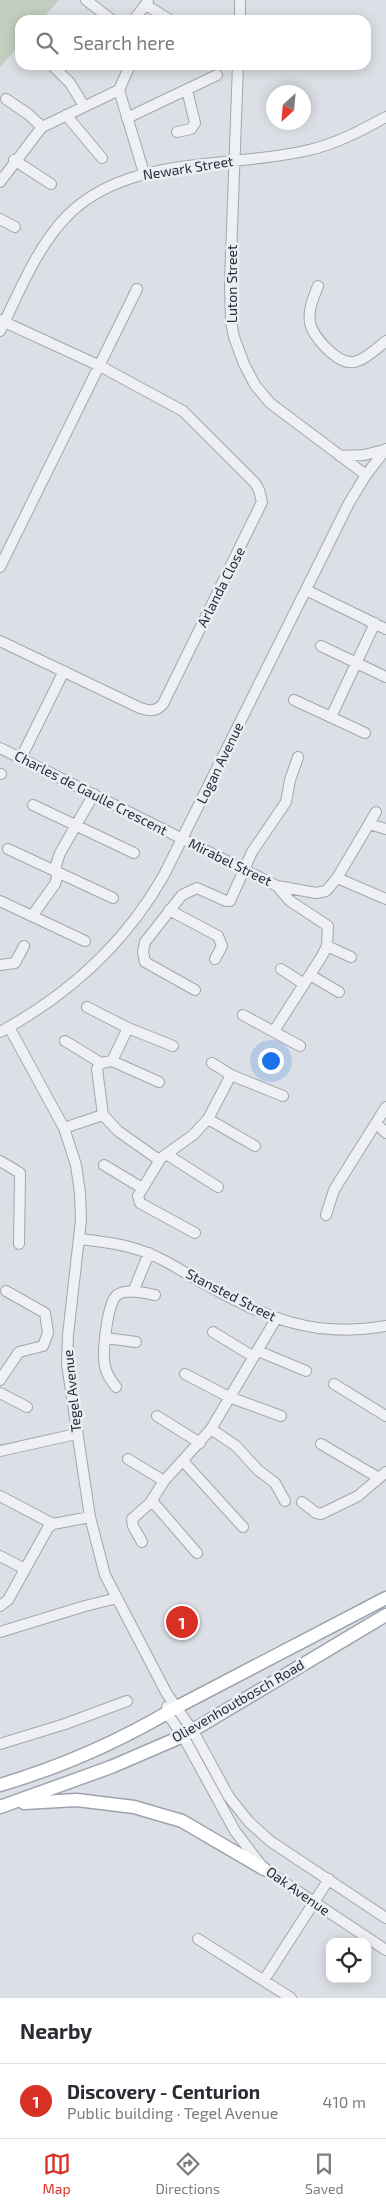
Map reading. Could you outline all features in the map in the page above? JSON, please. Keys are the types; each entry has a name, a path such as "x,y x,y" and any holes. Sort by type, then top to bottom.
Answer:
{"main road":[{"name":"Olievenhoutbosch Road","path":"0,1785 70,1760 146,1726 172,1710 386,1598"},
{"name":"Olievenhoutbosch Road","path":"6,1806 111,1767 188,1733 386,1615"},
{"path":"6,1806 77,1800 134,1807 182,1821 264,1869"}],"street":[{"path":"86,0 106,15"},
{"path":"240,0 240,15"},
{"path":"138,15 148,2 164,15"},
{"path":"57,70 70,83 84,106"},
{"path":"128,70 119,90 144,173"},
{"name":"Luton Street","path":"238,70 230,283 231,322 234,338 244,364 256,385 270,403 366,475"},
{"path":"127,118 217,75"},
{"path":"0,182 11,164 42,127 119,90"},
{"path":"177,132 191,129 195,123 187,90"},
{"path":"6,98 42,127"},
{"path":"66,115 102,158"},
{"name":"Newark Street","path":"1,324 42,248 69,215 99,192 144,173 315,148 351,135 386,118"},
{"path":"0,162 11,164 51,184"},
{"path":"0,219 15,227"},
{"path":"318,286 311,303 310,322 312,330 337,358 352,363 359,361 386,341"},
{"path":"0,567 137,289"},
{"name":"Arlanda Close","path":"0,641 140,708 153,711 159,708 163,704 262,502 255,483 189,416 100,366 1,324"},
{"path":"340,456 364,455 385,450"},
{"name":"Logan Avenue","path":"4,1029 65,991 113,947 149,900 182,839 349,503 366,475 385,450"},
{"path":"306,590 386,629"},
{"path":"331,717 375,623"},
{"path":"321,646 386,677"},
{"path":"21,758 64,671"},
{"path":"294,700 365,733"},
{"name":"Charles de Gaulle Crescent","path":"0,748 182,839"},
{"path":"195,990 154,968 143,959 143,946 182,895 194,888 201,888 226,901 230,901 252,852 286,802 290,780 298,757"},
{"path":"32,916 55,884 60,853 94,794"},
{"path":"32,805 134,853"},
{"path":"277,886 316,893 330,888 376,812"},
{"path":"368,824 386,829"},
{"name":"Mirabel Street","path":"182,839 245,868 277,886"},
{"path":"8,849 113,898"},
{"path":"337,878 386,899"},
{"path":"274,1031 327,946 329,929 326,923 290,901 277,886"},
{"path":"0,901 84,941"},
{"path":"169,910 218,936 222,946 215,959"},
{"path":"0,965 15,963 24,946"},
{"path":"327,946 351,957"},
{"path":"281,969 304,984"},
{"path":"310,975 340,992"},
{"path":"87,1007 128,1028 173,1046"},
{"path":"243,1014 300,1046"},
{"path":"112,1060 128,1028"},
{"name":"Tegel Avenue","path":"4,1029 64,1128 76,1165 80,1193 80,1239 67,1354 76,1434 90,1517 105,1575 167,1694 172,1710 188,1733"},
{"path":"65,1041 101,1063 112,1060 159,1082"},
{"path":"101,1063 96,1073 103,1115 118,1131 218,1187"},
{"path":"212,1063 231,1075 283,1096"},
{"path":"195,1233 140,1202 138,1196 162,1157 193,1135 208,1119 231,1075"},
{"path":"326,1215 334,1190 386,1107"},
{"path":"64,1128 103,1115"},
{"path":"208,1119 254,1146"},
{"path":"376,1123 386,1133"},
{"path":"0,1161 20,1173 19,1244"},
{"path":"104,1165 142,1188"},
{"name":"Stansted Street","path":"80,1239 127,1246 150,1253 232,1299 276,1319 337,1331 386,1327"},
{"path":"133,1292 150,1253"},
{"path":"0,1380 4,1366 19,1352 43,1346 49,1328 45,1313 6,1291"},
{"path":"116,1387 107,1373 104,1364 106,1338 114,1298 122,1292 155,1295"},
{"path":"142,1542 133,1526 132,1519 152,1501 164,1481 211,1429 276,1319"},
{"path":"213,1332 256,1354 306,1371"},
{"path":"106,1338 136,1342"},
{"path":"186,1374 229,1397 281,1416"},
{"path":"334,1384 386,1416"},
{"path":"0,1393 27,1407"},
{"path":"157,1416 200,1443"},
{"path":"211,1429 236,1446 258,1470 274,1483 285,1501"},
{"path":"0,1450 76,1434"},
{"path":"302,1502 320,1514 358,1496 383,1475 321,1444"},
{"path":"128,1459 164,1481"},
{"path":"183,1461 243,1528"},
{"path":"0,1496 53,1524"},
{"path":"152,1501 197,1553"},
{"path":"0,1606 8,1600 46,1532 53,1524 90,1517"},
{"path":"0,1556 25,1568"},
{"path":"0,1632 116,1598"},
{"path":"0,1744 65,1724 127,1700"},
{"name":"Oak Avenue","path":"188,1733 235,1831 264,1869 386,1950"},
{"name":"Oak Avenue","path":"188,1733 226,1792 249,1822 270,1841 386,1918"},
{"path":"264,1980 329,1879"},
{"path":"198,1939 291,1998"}],"green space":[{"path":"0,0 59,0 46,15 15,15 15,50 0,67"}],"place":[{"name":"Discovery - Centurion","path":"182,1622"}]}
